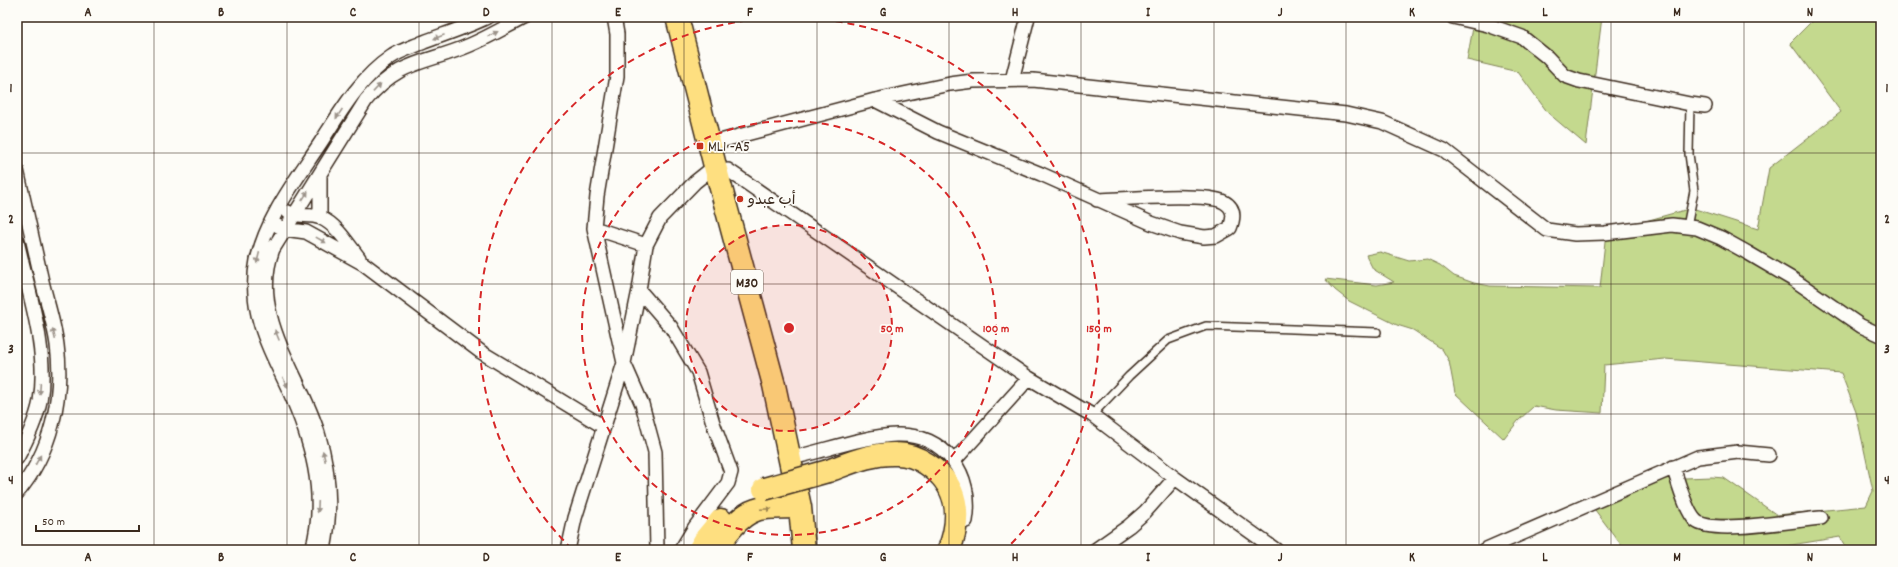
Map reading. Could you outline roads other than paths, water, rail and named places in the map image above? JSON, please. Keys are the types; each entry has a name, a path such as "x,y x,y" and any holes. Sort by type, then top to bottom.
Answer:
{"highway":[{"name":"M30","path":"677,17 722,168 761,286 800,456 810,510 814,550"},
{"name":"M30","path":"688,17 720,141 722,168 774,385 800,507 804,550"},
{"path":"699,550 715,526 738,504 764,489 868,457 897,454 909,455 922,461 938,471 948,484 954,497 956,521 953,539 949,550"},
{"path":"717,550 720,543 744,516 757,509 800,507"}],"street":[{"path":"312,550 317,529 318,491 312,455 300,416 265,339 256,306 256,264 270,221 349,100 367,76 393,56 488,17"},
{"path":"324,550 328,531 330,491 324,452 311,411 276,335 267,305 267,266 273,249 284,229 320,175 366,100 390,75 412,64 470,45 525,17"},
{"path":"614,17 617,34 618,76 597,196 594,228 624,362 642,404 655,452 657,550"},
{"path":"1012,80 1028,17"},
{"path":"1453,17 1488,25 1522,37 1547,57 1565,76 1579,81 1705,106"},
{"path":"720,141 875,100 950,84 1012,80 1033,80 1346,114 1382,122 1444,150 1548,230 1583,234 1605,233 1672,225 1697,228 1735,246 1794,280 1861,326 1881,335"},
{"path":"875,100 938,132 1041,174 1097,200 1158,226 1180,233 1204,237 1216,236 1224,233 1230,228 1234,219 1233,212 1229,206 1215,198 1187,197 1097,200"},
{"path":"568,550 575,518 624,362 639,290 646,245 660,218 695,182 722,168 1029,378 1092,415 1175,478 1276,550"},
{"path":"17,174 57,345 59,381 54,417 43,452 25,483 17,493"},
{"path":"320,175 320,217"},
{"path":"278,207 293,215 320,217 336,229 364,264"},
{"path":"270,221 284,229 306,232 364,264 481,352 604,427"},
{"path":"594,228 646,245"},
{"path":"17,240 38,333 42,367 40,401 30,434 17,458"},
{"path":"639,290 671,327 698,372 713,423 731,472 728,483 695,527 681,550"},
{"path":"954,461 1029,378"},
{"path":"800,456 887,435 905,435 918,438 934,445 954,461 962,475 965,485 968,509 966,521"},
{"path":"1484,550 1698,457 1738,452 1769,455"},
{"path":"1673,467 1689,510 1696,521 1707,526 1728,528 1821,518"},
{"path":"1095,550 1129,526 1145,512 1175,478"}],"lane":[{"path":"1687,227 1694,191 1689,154 1690,104"},
{"path":"1092,415 1129,376 1168,340 1206,326 1377,332"}],"place":[{"name":"ML1 -A5","path":"700,146"},
{"name":"أب عبدو","path":"740,199"}]}
